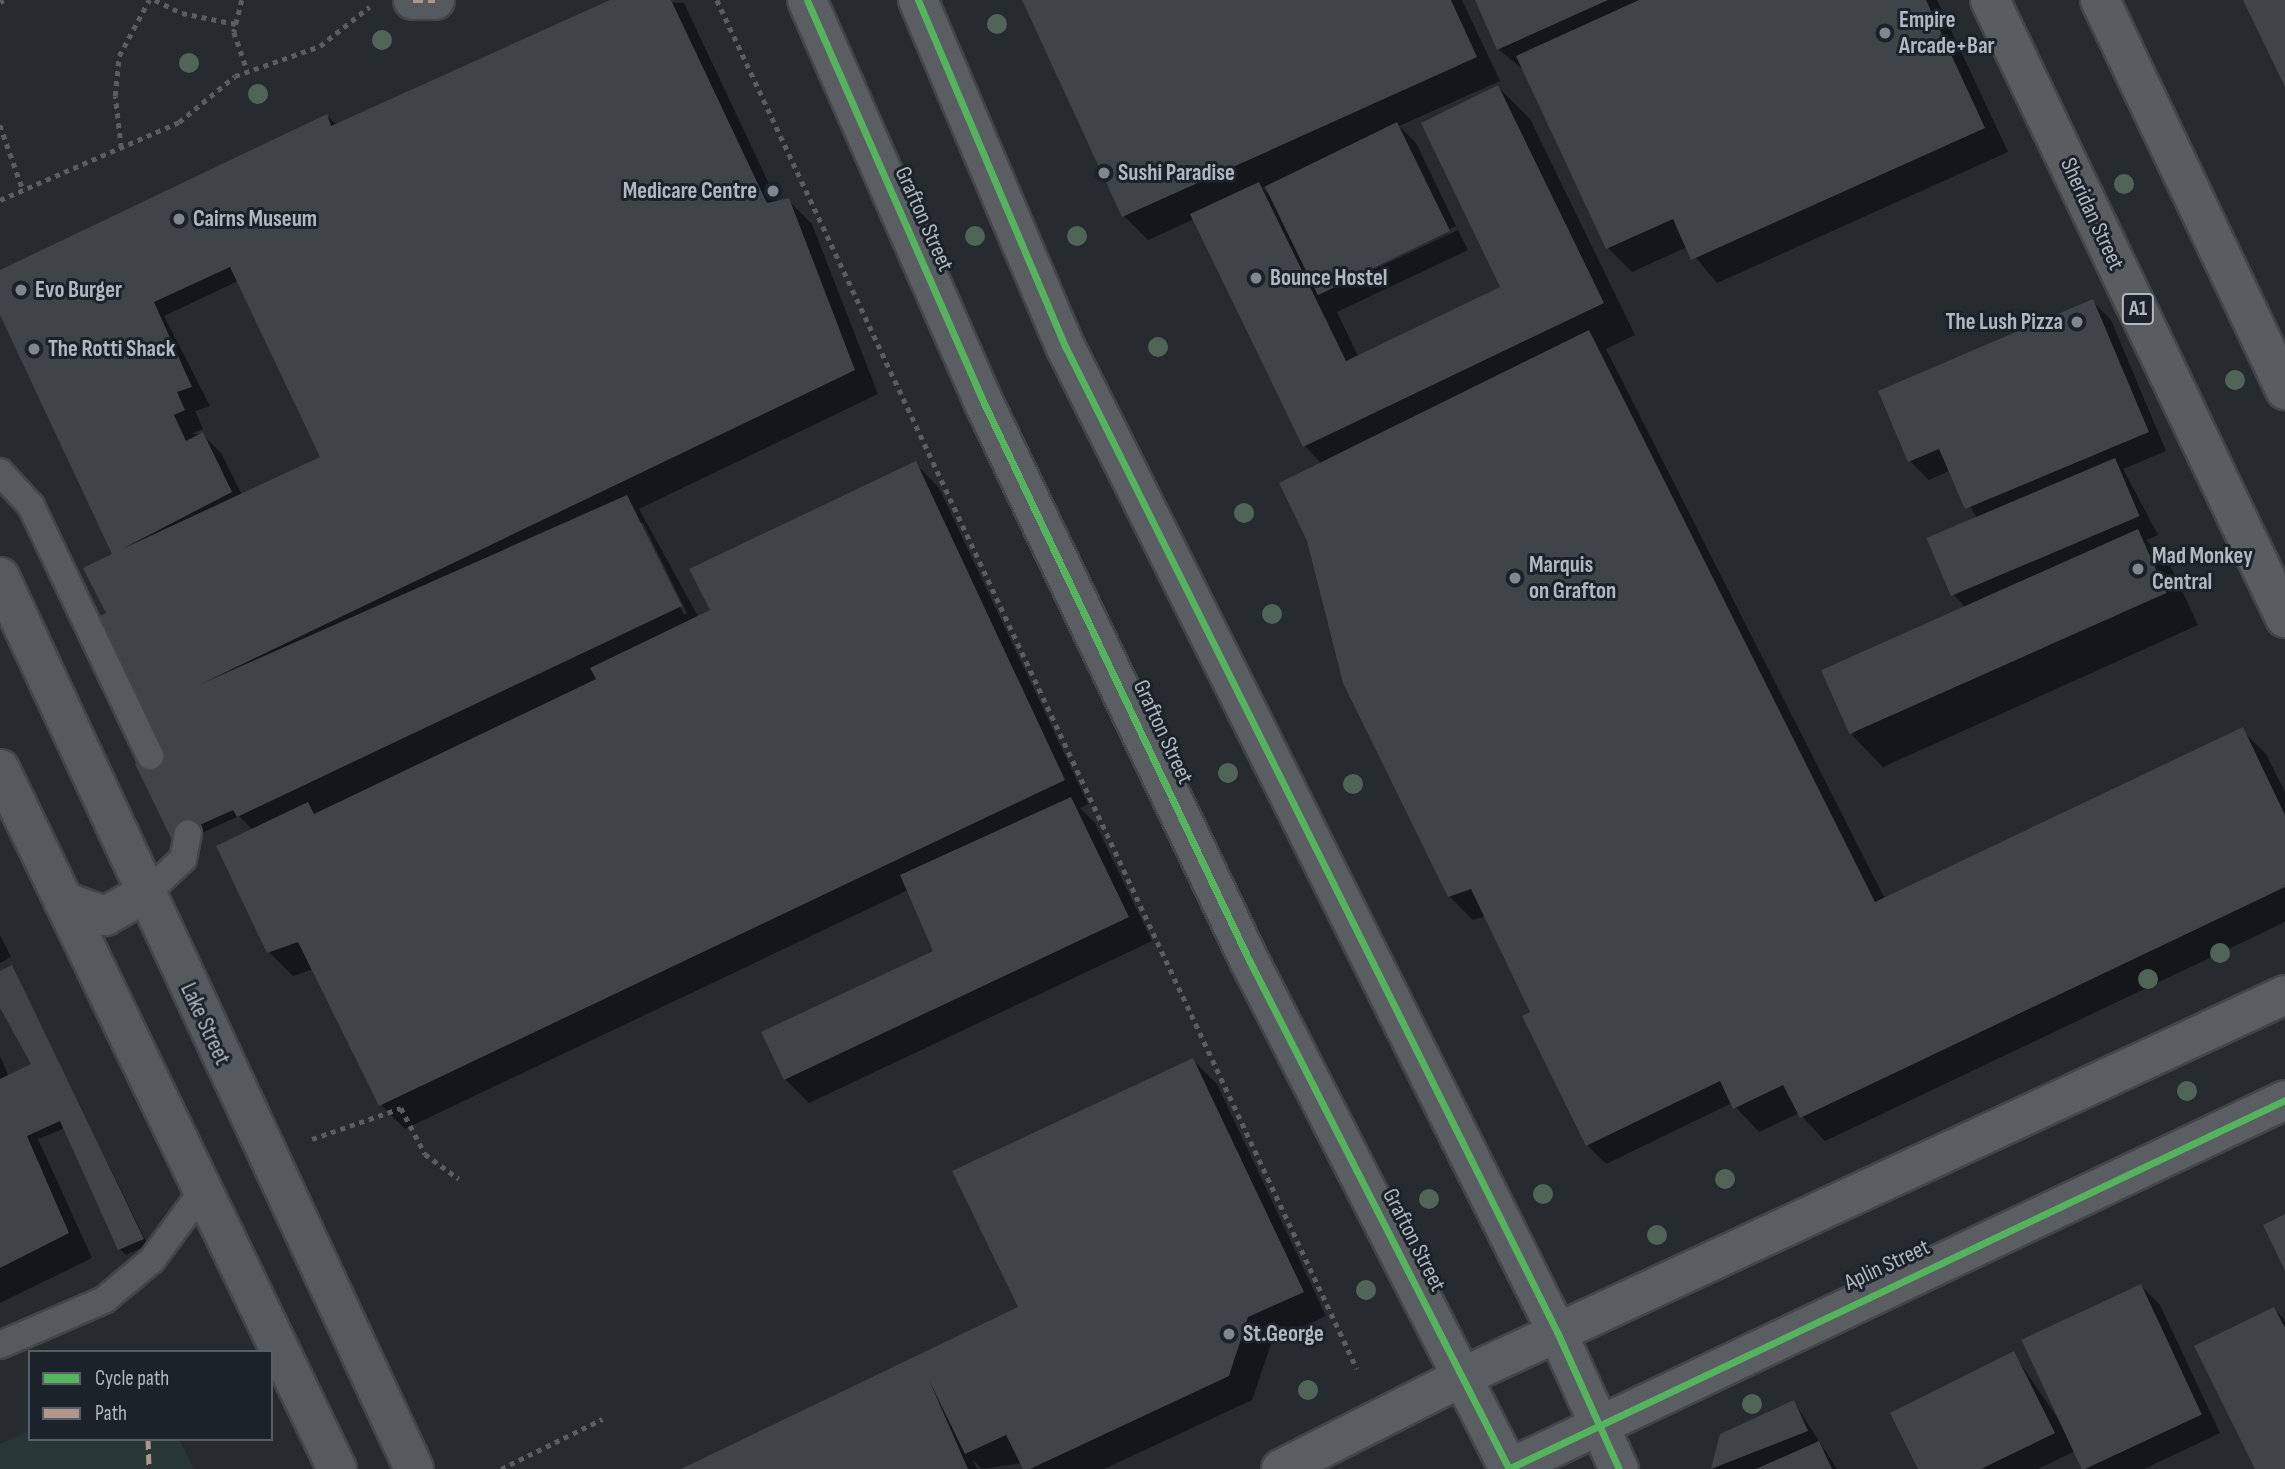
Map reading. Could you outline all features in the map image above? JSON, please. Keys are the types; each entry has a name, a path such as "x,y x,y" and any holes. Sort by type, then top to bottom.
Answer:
{"highway":[{"name":"Sheridan Street","path":"1990,0 2285,618"},
{"path":"2100,0 2285,390"}],"street":[{"path":"413,0 435,0"},
{"name":"Grafton Street","path":"807,0 982,398 1249,960 1509,1469"},
{"path":"918,0 1066,348 1558,1334 1619,1469"},
{"name":"Lake Street","path":"0,577 414,1469"},
{"path":"0,769 337,1469"},
{"path":"63,901 105,916 148,892"},
{"path":"1281,1469 1464,1377 2285,995"},
{"name":"Aplin Street","path":"1509,1469 1598,1421 2285,1100"}],"lane":[{"path":"0,472 31,506 150,756"},
{"path":"148,892 183,859 188,833"},
{"path":"0,1345 104,1300 152,1260 204,1189"}],"path":[{"path":"121,148 115,96 119,56 149,0"},
{"path":"155,0 182,13 236,24"},
{"path":"242,0 236,24 247,70"},
{"path":"0,200 179,122 247,70 320,46 378,0"},
{"path":"717,0 1357,1369"},
{"path":"0,125 23,190"},
{"path":"267,1157 401,1108 425,1154 459,1179"},
{"path":"501,1469 602,1419"}],"shaded area":[{"path":"28,1432 28,1441 180,1441 194,1469 0,1469 0,1444"}],"building":[{"path":"610,0 671,0 767,203 789,198 855,370 201,684 627,495 682,606 237,817 233,810 171,838 135,764 158,752 95,618 106,613 83,568 112,554 0,315 0,270 327,114 331,126","holes":["230,267 320,457 120,550 232,492 203,432 186,441 174,415 185,410 177,392 192,387 154,302"]},
{"path":"1022,0 1451,0 1477,57 1122,217"},
{"path":"1475,0 1608,0 1497,50"},
{"path":"1639,0 1926,0 1985,128 1691,260 1673,219 1606,249 1516,56"},
{"path":"2243,0 2285,0 2285,87"},
{"path":"1498,85 1604,303 1303,447 1190,214 1259,182 1346,361 1500,287 1421,123"},
{"path":"1397,122 1450,231 1318,295 1265,186"},
{"path":"2093,299 2149,432 1965,509 1939,449 1908,462 1878,391"},
{"path":"1589,330 1875,902 2243,727 2285,815 2285,887 1800,1118 1783,1085 1733,1109 1720,1081 1586,1146 1522,1016 1530,1012 1471,889 1448,897 1343,683 1307,541 1279,483"},
{"path":"2115,458 2140,516 1951,596 1926,538"},
{"path":"916,461 1065,780 379,1106 298,942 267,953 216,846 308,802 314,814 596,679 590,668 710,610 689,569"},
{"path":"2138,529 2166,593 1849,734 1821,670"},
{"path":"1071,797 1129,917 784,1080 761,1032 933,951 900,875"},
{"path":"12,965 144,1239 118,1250 60,1121 27,1136 69,1233 0,1268 0,1079 31,1064 0,1008 0,971"},
{"path":"1193,1058 1304,1292 1248,1317 1229,1376 1030,1469 1023,1469 1006,1435 965,1454 929,1380 968,1469 681,1469 1018,1307 952,1171"},
{"path":"2285,1214 2285,1271 2263,1225"},
{"path":"2141,1284 2202,1415 2082,1469 2021,1340"},
{"path":"2274,1307 2285,1328 2285,1469 2255,1469 2194,1346"},
{"path":"2014,1351 2055,1433 1981,1469 1918,1469 1890,1413"},
{"path":"1794,1400 1808,1431 1711,1469 1720,1434"},
{"path":"1819,1441 1832,1469 1756,1469"}],"marked path":[{"path":"413,0 435,0"},
{"path":"148,1441 149,1469"}],"cycle path":[{"path":"807,0 982,399 1249,960 1509,1469"},
{"path":"918,0 1066,348 1558,1334 1619,1469"},
{"path":"1508,1469 2285,1100"}],"place":[{"name":"Empire Arcade+Bar","path":"1885,33"},
{"name":"Sushi Paradise","path":"1104,173"},
{"name":"Medicare Centre","path":"773,191"},
{"name":"Cairns Museum","path":"179,219"},
{"name":"Bounce Hostel","path":"1256,278"},
{"name":"Evo Burger","path":"21,290"},
{"name":"The Lush Pizza","path":"2077,322"},
{"name":"The Rotti Shack","path":"34,349"},
{"name":"Mad Monkey Central","path":"2138,569"},
{"name":"Marquis on Grafton","path":"1515,578"},
{"name":"St.George","path":"1229,1334"}]}
